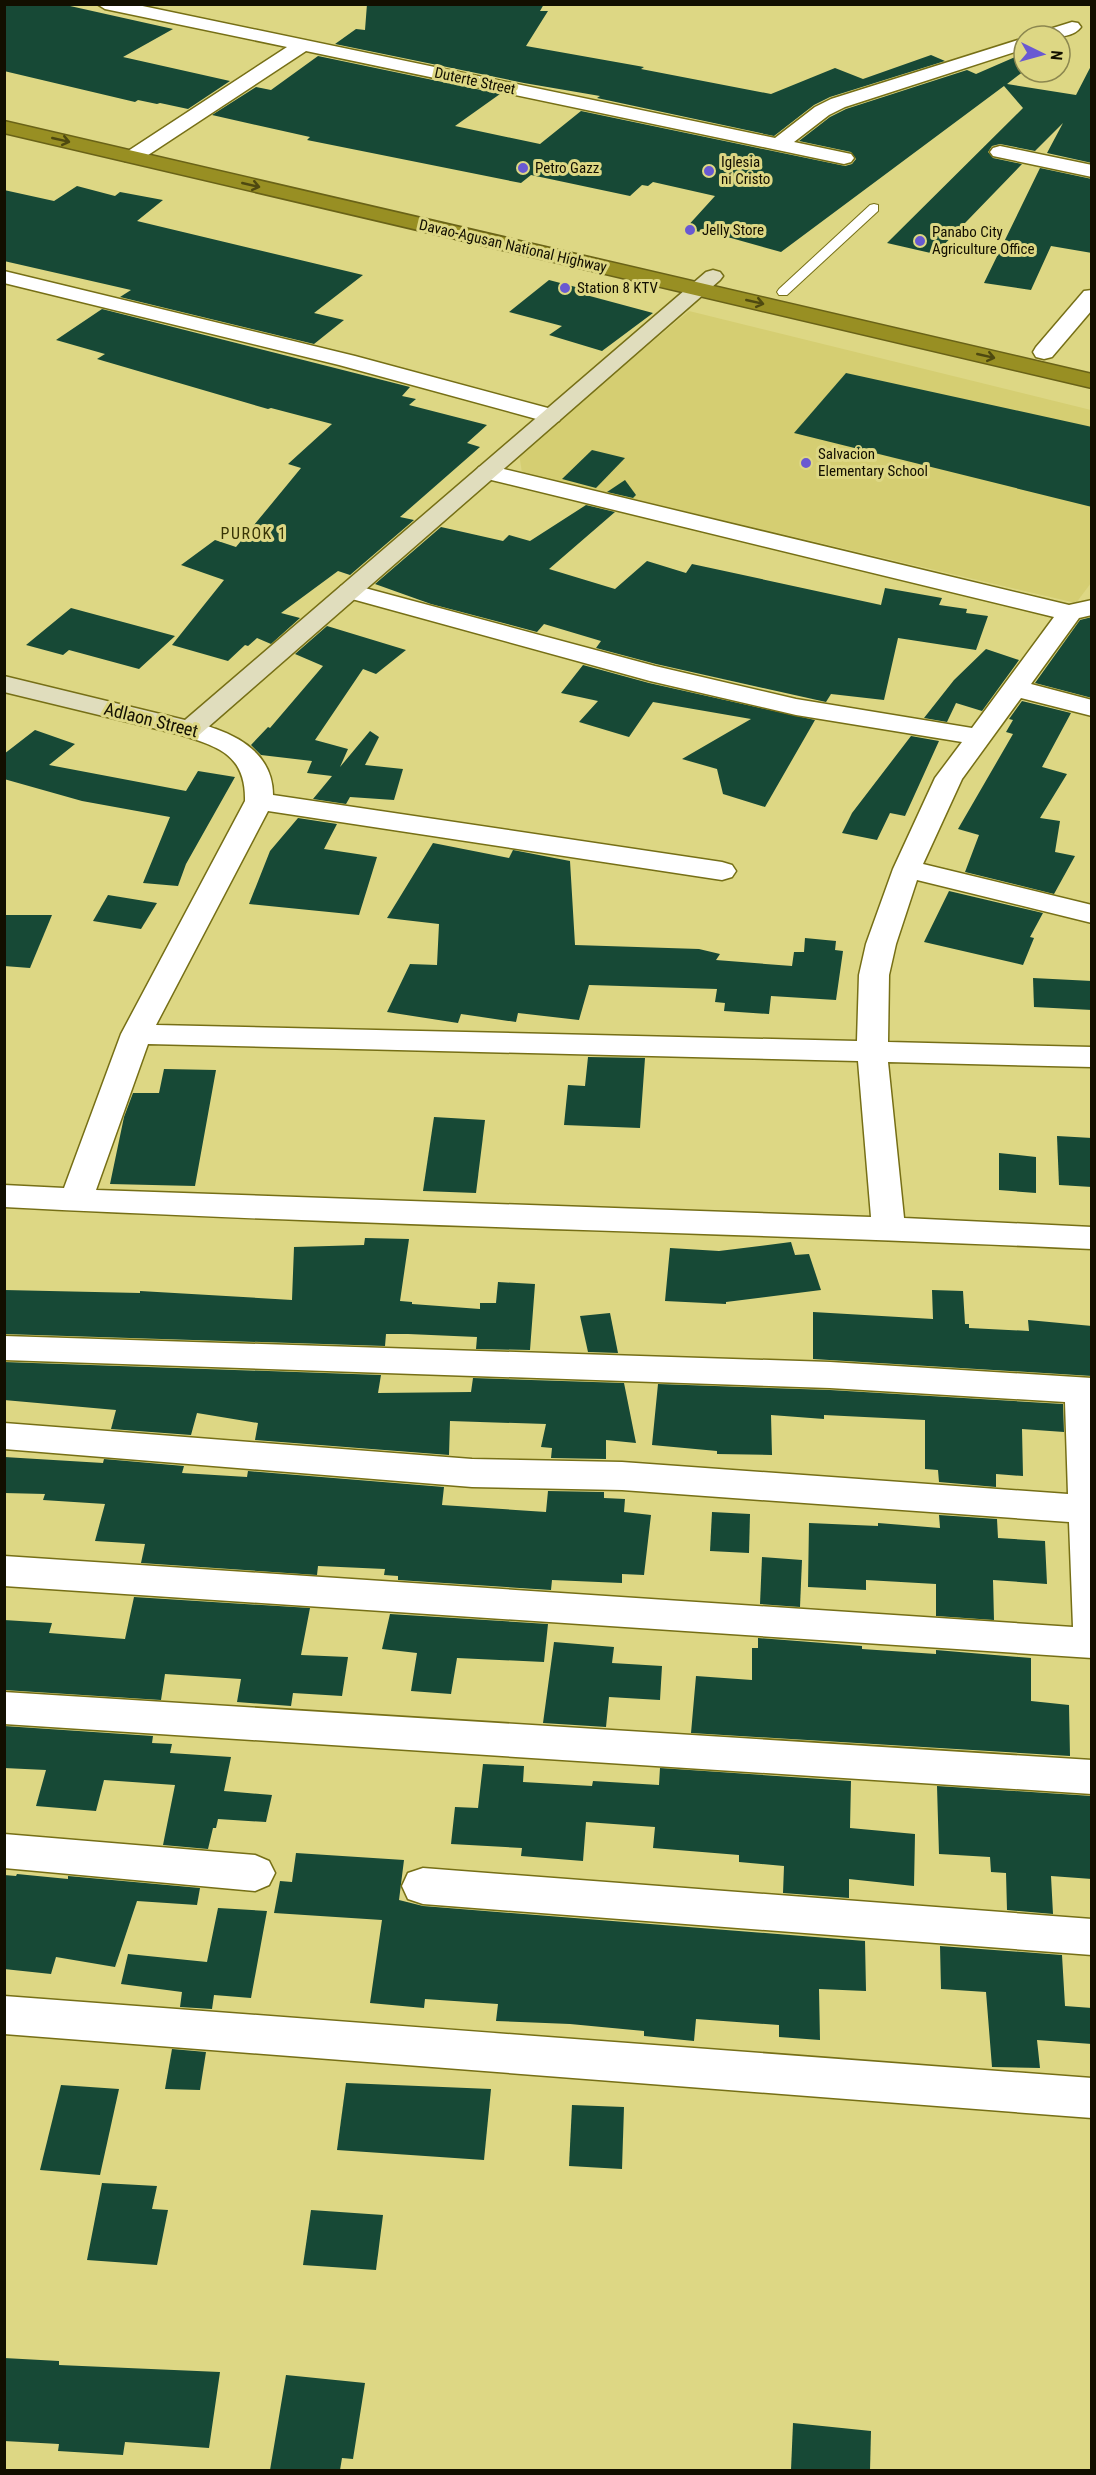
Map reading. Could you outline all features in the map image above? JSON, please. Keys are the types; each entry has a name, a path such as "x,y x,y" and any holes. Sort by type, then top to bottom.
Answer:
{"highway":[{"name":"Davao-Agusan National Highway","path":"4,112 149,146 483,231"},
{"name":"Davao-Agusan National Highway","path":"4,127 132,157 483,231 953,340 1044,352 1092,363"},
{"name":"Davao-Agusan National Highway","path":"706,282 783,292 1092,381"}],"street":[{"name":"Duterte Street","path":"105,4 844,158"},
{"path":"132,157 303,45"},
{"path":"779,144 822,111 838,103 1012,47"},
{"path":"1000,153 1092,171"},
{"path":"4,277 229,331 480,395 551,416"},
{"path":"190,729 706,282"},
{"path":"1044,352 1092,296"},
{"path":"487,472 1081,610 1015,688 949,778 907,869 881,944 874,975 872,1051 888,1227"},
{"path":"350,591 651,673 796,707 980,737"},
{"name":"Adlaon Street","path":"4,684 215,737 235,748 251,763 258,778 259,801"},
{"path":"1015,688 1092,708"},
{"path":"76,1200 136,1034 259,801 722,871"},
{"path":"907,869 1092,914"},
{"path":"136,1034 1092,1057"},
{"path":"4,1196 534,1217 888,1227 1092,1238"},
{"path":"4,1348 830,1375 1087,1391 1092,1628"},
{"path":"4,1436 472,1473 622,1476 1089,1510"},
{"path":"4,1571 1092,1643"},
{"path":"4,1708 1092,1777"},
{"path":"4,1851 255,1874"},
{"path":"423,1886 1092,1937"},
{"path":"4,2015 1092,2098"}],"lane":[{"path":"783,292 874,208"}],"shaded area":[{"name":"Salvacion Elementary School","path":"689,311 1091,410 1091,583 1076,603 522,473 519,453"}],"building":[{"path":"4,4 61,4 173,29 123,57 230,81 188,109 138,100 135,102 4,71"},
{"path":"367,4 544,4 540,11 548,11 526,46 644,67 641,69 771,94 835,68 863,79 931,55 945,61 830,97 814,105 774,136 597,98 600,96 524,83 335,44 356,29 365,30"},
{"path":"318,56 500,94 455,126 540,144 581,111 845,166 852,164 856,159 851,152 799,141 830,117 846,109 967,70 976,74 1012,58 1012,80 1007,84 1076,95 1092,64 1092,163 1047,153 1063,123 1035,151 1000,144 992,146 988,152 993,158 1022,164 935,254 887,243 1023,108 1004,86 781,252 731,238 685,229 715,196 653,182 648,186 642,185 630,196 531,175 521,183 307,140 310,137 212,115 256,87 271,90"},
{"path":"1040,168 1092,179 1092,253 1051,246 1031,290 984,283"},
{"path":"77,186 115,196 120,192 163,200 137,221 363,275 314,313 344,320 314,344 120,297 131,290 4,261 4,190 54,201"},
{"path":"549,280 591,291 586,295 653,313 602,351 549,335 562,326 509,312"},
{"path":"102,309 410,387 402,396 416,399 409,405 487,425 467,443 480,447 400,517 414,520 350,575 338,571 281,613 300,618 271,644 257,638 248,646 245,645 228,661 172,645 224,580 181,565 215,540 236,547 301,468 288,464 332,424 268,409 97,359 105,354 56,340"},
{"path":"846,373 1092,427 1092,507 794,433"},
{"path":"592,450 625,458 596,488 562,479"},
{"path":"625,480 636,495 633,498 607,492"},
{"path":"586,505 615,512 549,569 615,589 647,561 686,573 692,564 881,605 885,588 942,598 939,605 967,609 966,613 988,616 976,650 898,638 884,700 831,694 826,702 656,664 596,648 601,641 544,624 537,632 431,604 375,584 441,527 503,541 509,535 530,541"},
{"path":"71,608 175,636 139,669 69,650 63,655 26,645"},
{"path":"1092,617 1092,698 1035,683 1080,620"},
{"path":"327,626 406,650 376,674 363,669 315,740 348,749 340,767 370,731 379,737 365,765 403,769 394,800 350,797 346,804 313,799 332,776 307,773 312,761 261,755 251,745 268,727 270,728 323,666 295,654"},
{"path":"986,649 1019,660 982,711 956,703 947,722 924,718 954,680"},
{"path":"583,665 649,683 815,720 765,807 723,794 717,769 682,759 751,719 653,702 629,737 579,722 598,701 561,693"},
{"path":"1022,701 1071,713 1042,767 1067,774 1040,818 1060,821 1055,852 1075,856 1054,894 965,872 979,835 958,829 1013,734 1006,732 1013,720 1009,719"},
{"path":"35,730 75,744 49,765 186,791 198,771 235,777 186,864 178,886 143,883 170,817 82,801 4,779 4,754"},
{"path":"911,736 939,741 905,816 890,813 877,840 842,833 852,813"},
{"path":"298,818 337,824 324,849 377,857 359,915 249,904 270,851"},
{"path":"433,843 509,858 513,850 570,861 575,945 699,949 720,954 716,960 792,966 794,952 804,952 805,938 836,941 835,950 843,951 836,1000 771,996 769,1014 724,1011 725,1003 715,1002 717,989 589,985 579,1020 518,1013 516,1022 461,1014 458,1023 387,1012 410,964 437,965 439,924 387,918"},
{"path":"949,891 1043,913 1030,937 1034,938 1023,965 924,942"},
{"path":"108,895 157,903 141,929 93,921"},
{"path":"4,915 52,915 30,968 4,966"},
{"path":"1033,978 1092,981 1092,1010 1034,1007"},
{"path":"588,1057 645,1058 640,1128 564,1125 568,1085 585,1086"},
{"path":"164,1069 216,1070 195,1186 110,1184 124,1117 133,1093 159,1093"},
{"path":"434,1117 485,1120 476,1193 423,1191"},
{"path":"1057,1136 1092,1138 1092,1187 1059,1185"},
{"path":"999,1153 1036,1157 1036,1193 999,1190"},
{"path":"365,1238 409,1239 400,1301 480,1309 480,1303 496,1303 498,1282 535,1284 530,1350 476,1349 477,1337 408,1334 386,1334 385,1346 4,1334 4,1290 140,1293 140,1291 292,1300 294,1247 364,1245"},
{"path":"791,1242 795,1255 809,1254 821,1290 726,1302 726,1304 665,1301 670,1248 719,1251"},
{"path":"932,1290 963,1291 965,1324 969,1324 969,1328 1029,1331 1028,1320 1092,1326 1092,1376 813,1359 813,1312 933,1319"},
{"path":"610,1313 618,1353 588,1352 580,1316"},
{"path":"4,1362 381,1375 378,1393 471,1392 473,1378 624,1383 636,1443 606,1440 606,1459 551,1458 552,1448 541,1447 546,1424 450,1421 449,1455 255,1440 258,1423 197,1413 191,1435 111,1429 116,1410 4,1400"},
{"path":"658,1384 830,1390 1063,1404 1064,1432 1022,1429 1023,1476 996,1474 996,1487 939,1482 938,1470 925,1469 925,1420 824,1415 824,1419 771,1415 772,1455 717,1454 717,1451 652,1445"},
{"path":"4,1457 103,1463 104,1459 184,1466 182,1473 247,1477 248,1471 444,1487 442,1505 546,1512 548,1491 604,1492 604,1498 625,1499 624,1512 651,1515 644,1575 622,1574 622,1583 552,1580 551,1590 398,1580 398,1576 384,1575 385,1569 318,1566 317,1575 141,1563 145,1544 95,1541 105,1504 43,1500 45,1494 4,1493"},
{"path":"712,1512 750,1514 749,1553 710,1551"},
{"path":"939,1515 997,1519 998,1538 1045,1541 1047,1584 993,1580 994,1620 936,1616 936,1584 866,1580 866,1590 808,1587 809,1523 878,1526 878,1523 940,1528"},
{"path":"762,1557 802,1560 800,1607 760,1604"},
{"path":"134,1597 310,1608 301,1655 348,1657 342,1696 293,1693 291,1706 237,1702 241,1679 165,1674 161,1700 4,1690 4,1620 52,1623 49,1633 125,1639"},
{"path":"390,1614 548,1624 544,1662 457,1658 451,1694 411,1691 417,1653 382,1649"},
{"path":"758,1638 862,1646 862,1649 936,1654 936,1650 1031,1658 1031,1701 1069,1705 1070,1756 691,1733 696,1676 752,1680 752,1648 758,1648"},
{"path":"554,1642 614,1647 612,1663 662,1666 660,1700 609,1697 606,1727 543,1723"},
{"path":"4,1726 153,1736 152,1743 172,1744 170,1753 231,1757 224,1791 272,1795 266,1822 218,1819 216,1828 213,1828 208,1849 163,1845 175,1785 104,1780 96,1811 36,1806 46,1770 4,1768"},
{"path":"483,1764 524,1766 523,1782 592,1786 593,1781 659,1785 660,1768 851,1781 850,1828 915,1834 914,1886 849,1879 849,1898 783,1893 784,1866 739,1862 739,1855 653,1848 655,1827 586,1822 583,1861 521,1856 522,1848 451,1844 455,1807 478,1808"},
{"path":"937,1786 1092,1796 1092,1879 1051,1876 1053,1914 1007,1910 1006,1873 991,1872 990,1857 939,1854"},
{"path":"296,1853 404,1860 399,1900 423,1906 865,1941 866,1991 819,1989 820,2040 779,2037 779,2025 696,2019 694,2041 644,2036 644,2031 570,2024 496,2021 498,2004 425,1999 424,2008 370,2003 382,1920 274,1913 280,1881 292,1882"},
{"path":"17,1874 68,1879 68,1876 200,1888 197,1905 137,1901 115,1967 56,1957 51,1974 4,1969 4,1875 16,1876"},
{"path":"218,1908 267,1911 251,1998 214,1995 212,2009 180,2007 182,1992 121,1984 128,1954 207,1962"},
{"path":"940,1946 1062,1955 1065,2006 1092,2008 1092,2044 1037,2040 1040,2068 992,2067 986,1992 941,1989"},
{"path":"172,2049 206,2052 200,2090 165,2089"},
{"path":"346,2083 491,2089 484,2160 337,2150"},
{"path":"61,2085 119,2089 100,2175 40,2170"},
{"path":"572,2105 624,2107 622,2169 569,2166"},
{"path":"102,2183 157,2186 152,2209 168,2210 157,2265 87,2260"},
{"path":"311,2210 383,2215 376,2270 303,2265"},
{"path":"4,2358 59,2361 59,2365 220,2372 209,2448 125,2442 123,2455 58,2451 59,2444 4,2441"},
{"path":"286,2375 365,2383 353,2459 342,2458 340,2470 270,2470"},
{"path":"793,2423 871,2431 870,2470 791,2470"}],"place":[{"name":"Petro Gazz","path":"523,168"},
{"name":"Iglesia ni Cristo","path":"709,171"},
{"name":"Jelly Store","path":"690,230"},
{"name":"Panabo City Agriculture Office","path":"920,241"},
{"name":"Station 8 KTV","path":"565,288"},
{"name":"Salvacion Elementary School","path":"806,463"}],"district":[{"name":"PUROK 1","path":"254,533"}]}
